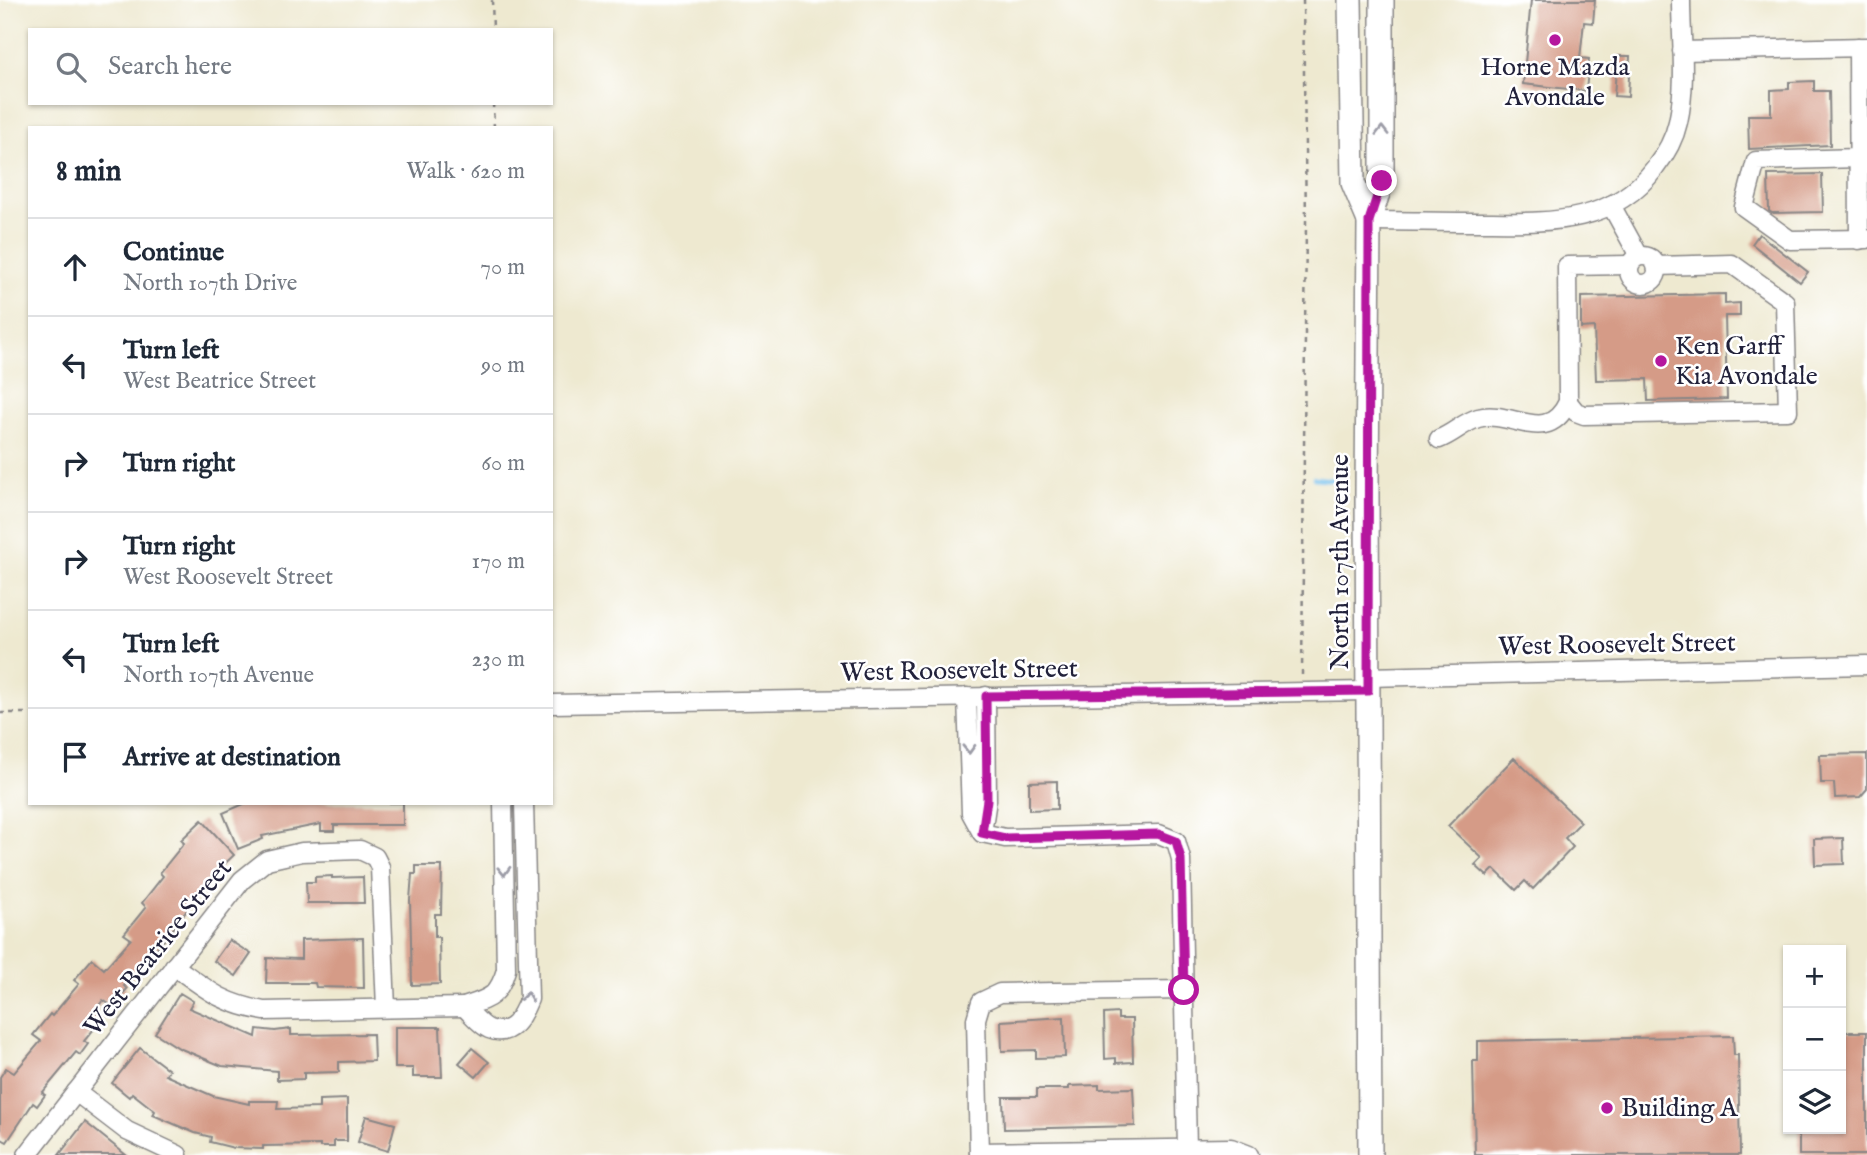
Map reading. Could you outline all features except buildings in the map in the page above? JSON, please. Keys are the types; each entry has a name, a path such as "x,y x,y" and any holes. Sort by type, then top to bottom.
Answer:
{"main road":[{"name":"North 107th Avenue","path":"1350,0 1353,183 1369,221"},
{"name":"North 107th Avenue","path":"1370,1155 1369,221 1382,181 1382,0"}],"street":[{"path":"1369,221 1557,221 1611,205 1637,190 1670,148 1678,123 1682,95 1681,0"},
{"path":"1682,51 1862,47 1858,158 1863,239 1790,240 1744,207 1756,160 1858,158"},
{"path":"1439,439 1478,418 1494,416 1530,425 1543,425 1554,421 1563,413 1568,402 1567,266 1634,261 1648,257 1656,266 1655,277 1644,284 1632,279 1634,261 1611,205"},
{"path":"1568,402 1576,412 1584,415 1788,411 1785,302 1732,264 1656,266"},
{"name":"West Roosevelt Street","path":"553,704 1302,692 1368,684 1867,665"},
{"path":"986,696 978,790 971,813 982,833 1005,838 1158,834 1176,841 1181,859 1187,1149"},
{"path":"967,697 978,790"},
{"path":"174,966 219,998 241,1007 284,1011 464,1007 491,998 502,986 506,970 502,805"},
{"path":"464,1007 489,1029 505,1030 521,1020 529,999 524,805"},
{"name":"West Beatrice Street","path":"27,1155 242,880 267,860 302,852 360,850 376,857 380,867 386,1008"},
{"path":"506,919 527,919"},
{"path":"1184,990 1000,993 981,1002 976,1019 979,1153 1231,1148 1248,1154"},
{"path":"76,1092 127,1131 178,1155"}],"path":[{"path":"492,0 493,28"},
{"path":"1302,692 1306,221 1303,0"},
{"path":"494,105 494,126"},
{"path":"0,713 28,713"}],"waterway":[{"path":"1314,478 1335,480"}],"place":[{"name":"Horne Mazda Avondale","path":"1555,40"},
{"name":"Ken Garff Kia Avondale","path":"1661,361"},
{"name":"Building A","path":"1607,1108"}],"route":[{"path":"1184,990 1181,859 1176,841 1158,834 1005,838 982,833 987,800 986,696 1368,691 1369,221 1382,181"}]}
